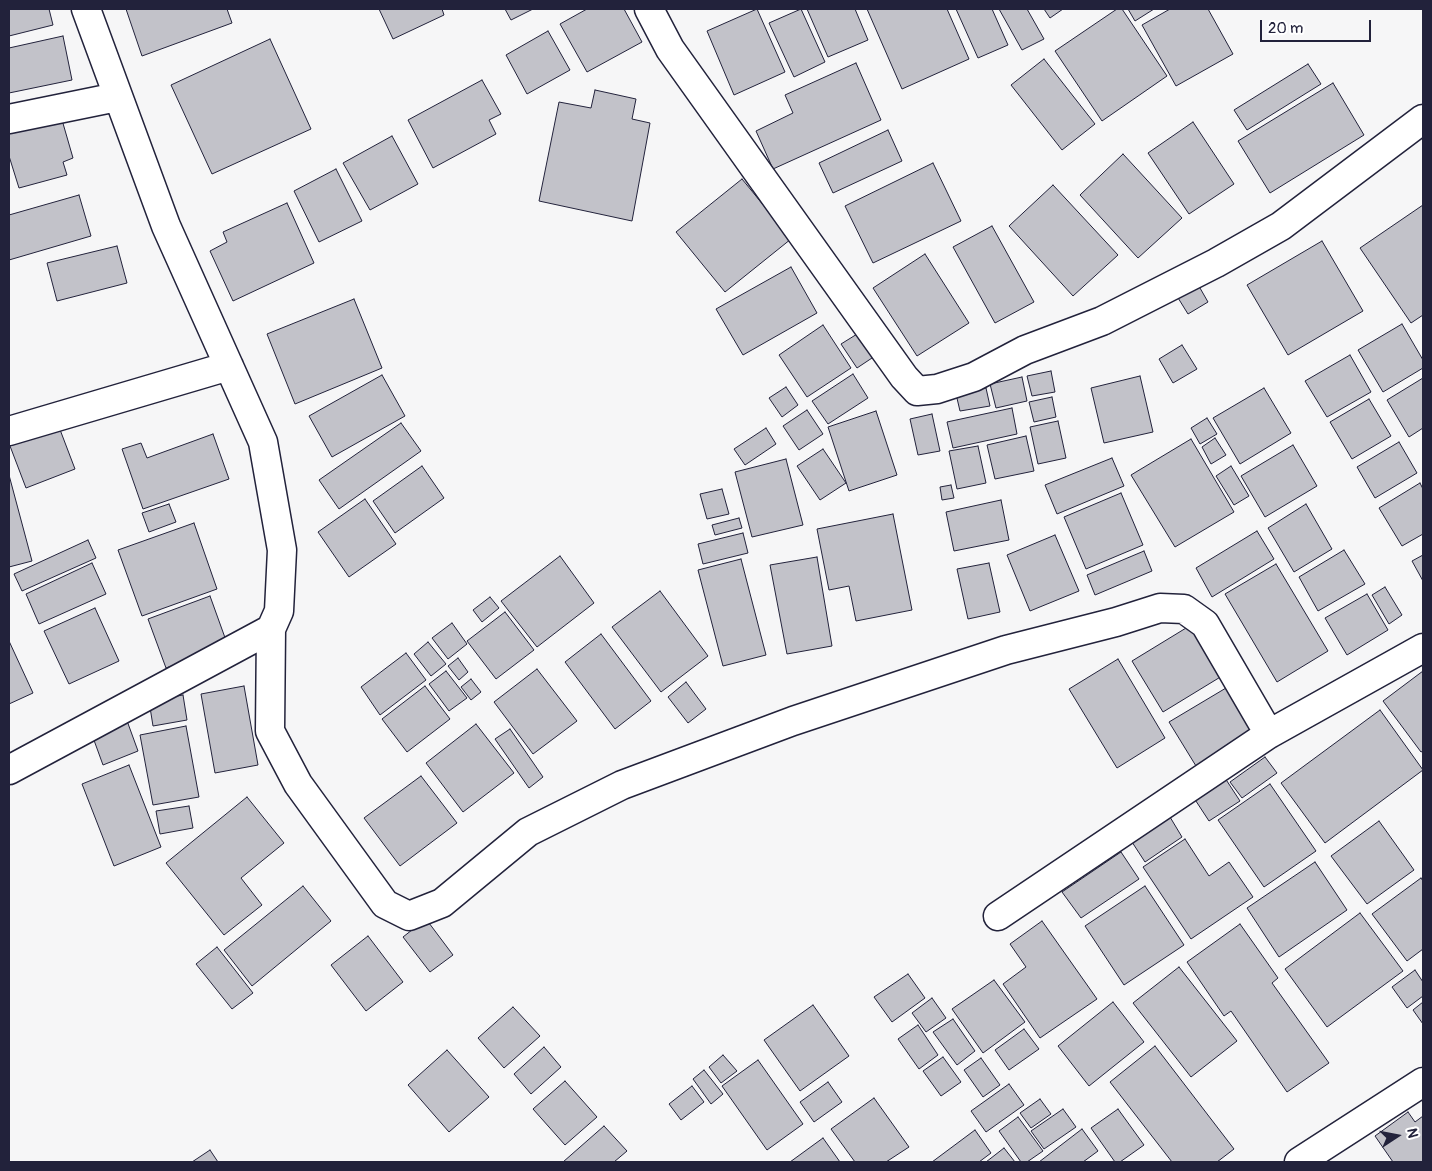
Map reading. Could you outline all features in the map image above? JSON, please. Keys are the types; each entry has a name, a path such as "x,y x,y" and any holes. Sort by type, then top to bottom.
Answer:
{"street":[{"path":"86,9 166,226 263,442 282,550 279,611 270,629 270,731 298,784 385,904 409,916 442,903 528,832 622,785 793,721 997,653 1116,622 1160,608 1184,609 1205,624 1269,734"},
{"path":"649,9 670,48 904,377 917,390 937,389 974,377 1025,350 1102,321 1216,263 1281,226 1423,119"},
{"path":"9,119 117,96"},
{"path":"9,431 229,366"},
{"path":"9,770 270,629"},
{"path":"998,916 1269,734 1423,648"},
{"path":"1298,1162 1423,1082"}],"building":[{"path":"9,9 49,9 53,25 9,36"},
{"path":"126,9 227,9 232,23 142,56"},
{"path":"379,9 442,9 444,15 393,39"},
{"path":"505,9 533,9 511,20"},
{"path":"587,9 624,9 642,42 587,72 560,24"},
{"path":"757,9 785,72 734,95 707,31"},
{"path":"801,9 825,62 794,77 769,23"},
{"path":"807,9 855,9 868,40 828,57"},
{"path":"867,9 947,9 969,59 902,89"},
{"path":"956,9 992,9 1008,45 978,58"},
{"path":"999,9 1027,9 1044,39 1022,50"},
{"path":"1044,9 1063,9 1050,18"},
{"path":"1117,9 1122,9 1167,76 1102,121 1055,51"},
{"path":"1128,9 1154,9 1135,21"},
{"path":"1170,9 1208,9 1233,54 1176,86 1142,25"},
{"path":"548,31 570,70 527,94 506,55"},
{"path":"63,36 72,80 9,93 9,48"},
{"path":"270,39 311,129 212,174 171,85"},
{"path":"1044,59 1095,124 1062,150 1011,85"},
{"path":"856,63 881,120 773,169 756,131 793,113 785,95"},
{"path":"1308,64 1321,84 1247,130 1234,110"},
{"path":"482,80 501,114 489,120 496,134 433,168 408,120"},
{"path":"1333,83 1364,135 1270,193 1238,141"},
{"path":"595,90 636,99 632,119 650,123 632,221 539,201 559,102 591,108"},
{"path":"60,113 73,158 63,162 67,175 19,188 9,156 9,127"},
{"path":"1193,122 1234,184 1189,214 1148,153"},
{"path":"888,130 902,161 833,193 819,163"},
{"path":"392,136 418,184 370,210 343,163"},
{"path":"1123,154 1182,218 1138,258 1080,195"},
{"path":"933,163 961,221 873,263 845,206"},
{"path":"336,169 362,221 319,242 294,191"},
{"path":"742,179 791,239 725,292 676,232"},
{"path":"1053,185 1118,255 1073,296 1009,226"},
{"path":"79,195 91,236 9,260 9,215"},
{"path":"287,203 314,263 233,301 210,251 227,242 223,232"},
{"path":"1423,205 1423,315 1411,323 1360,248"},
{"path":"992,226 1034,302 995,323 953,247"},
{"path":"1322,241 1363,311 1288,355 1247,285"},
{"path":"117,246 127,283 57,301 47,263"},
{"path":"925,254 969,323 917,356 873,288"},
{"path":"791,267 817,313 743,355 716,309"},
{"path":"1196,281 1208,302 1188,314 1175,293"},
{"path":"354,299 382,368 295,404 267,334"},
{"path":"1402,324 1423,360 1423,368 1383,392 1358,350"},
{"path":"823,325 851,368 807,397 779,355"},
{"path":"862,331 878,354 857,368 841,344"},
{"path":"1182,345 1197,369 1173,383 1159,359"},
{"path":"1350,355 1371,392 1327,417 1305,381"},
{"path":"1051,371 1055,392 1032,396 1027,376"},
{"path":"853,374 868,398 828,424 812,401"},
{"path":"382,375 405,416 332,457 309,416"},
{"path":"1140,376 1153,432 1104,443 1091,388"},
{"path":"1022,377 1027,401 996,408 990,384"},
{"path":"1423,378 1423,428 1409,437 1387,400"},
{"path":"786,387 798,405 782,417 769,398"},
{"path":"986,388 990,406 960,411 956,394"},
{"path":"1264,388 1291,433 1240,464 1213,418"},
{"path":"1052,397 1056,417 1034,422 1029,402"},
{"path":"1369,399 1391,436 1352,459 1330,422"},
{"path":"1012,408 1017,434 953,448 947,422"},
{"path":"807,410 823,434 799,450 783,426"},
{"path":"876,411 897,475 849,491 828,427"},
{"path":"932,414 940,451 918,455 910,419"},
{"path":"1207,418 1217,434 1200,444 1191,428"},
{"path":"1058,421 1066,458 1038,464 1030,427"},
{"path":"401,423 421,451 339,509 319,480"},
{"path":"59,427 75,469 26,488 10,446"},
{"path":"766,428 776,444 745,465 734,449"},
{"path":"213,434 229,479 143,509 122,449 141,443 147,458"},
{"path":"1026,436 1034,471 995,479 987,445"},
{"path":"1215,438 1226,455 1211,464 1202,447"},
{"path":"1191,439 1234,512 1175,547 1131,475"},
{"path":"1399,442 1417,473 1375,498 1357,467"},
{"path":"1293,445 1317,486 1265,517 1241,476"},
{"path":"978,446 986,483 957,489 949,451"},
{"path":"823,449 846,483 820,500 797,466"},
{"path":"1112,458 1124,486 1057,514 1045,485"},
{"path":"786,459 803,525 752,537 735,472"},
{"path":"422,466 444,498 395,533 373,501"},
{"path":"1231,466 1249,496 1234,505 1216,476"},
{"path":"9,475 32,561 9,567"},
{"path":"1420,483 1423,489 1423,534 1402,546 1379,508"},
{"path":"951,485 954,498 942,500 940,487"},
{"path":"722,489 729,514 707,519 700,494"},
{"path":"1121,493 1143,545 1086,569 1064,517"},
{"path":"365,499 396,544 349,577 318,532"},
{"path":"1001,500 1009,540 954,551 946,512"},
{"path":"169,504 176,522 149,532 142,513"},
{"path":"1306,504 1332,549 1294,572 1268,528"},
{"path":"893,514 912,610 856,621 849,586 829,590 817,529"},
{"path":"739,518 742,528 715,535 712,525"},
{"path":"194,523 217,589 142,616 118,550"},
{"path":"1257,531 1274,559 1212,597 1196,568"},
{"path":"743,533 748,553 703,564 698,544"},
{"path":"1055,535 1079,591 1030,611 1007,555"},
{"path":"88,540 96,558 22,591 14,574"},
{"path":"1344,550 1365,584 1318,611 1299,577"},
{"path":"1144,551 1152,571 1095,595 1087,575"},
{"path":"1423,555 1423,581 1412,561"},
{"path":"560,556 594,603 537,647 501,601"},
{"path":"817,557 832,646 787,654 770,565"},
{"path":"741,559 766,655 723,666 698,570"},
{"path":"92,563 106,594 39,624 26,594"},
{"path":"989,563 1000,612 968,619 957,569"},
{"path":"1276,564 1328,651 1277,682 1225,594"},
{"path":"1385,587 1402,615 1389,624 1372,595"},
{"path":"660,591 708,656 661,692 612,627"},
{"path":"1367,594 1388,630 1347,655 1325,618"},
{"path":"210,596 228,646 166,668 148,619"},
{"path":"490,597 499,608 482,622 473,610"},
{"path":"95,608 119,661 69,684 44,631"},
{"path":"505,612 534,650 496,679 467,641"},
{"path":"452,623 467,644 448,659 432,638"},
{"path":"1191,625 1222,676 1163,712 1132,661"},
{"path":"601,634 651,701 615,729 565,662"},
{"path":"9,641 33,693 9,704"},
{"path":"428,642 446,664 431,676 414,654"},
{"path":"406,653 426,680 380,715 361,687"},
{"path":"458,658 468,672 459,680 448,666"},
{"path":"1118,659 1165,738 1117,768 1069,689"},
{"path":"537,669 577,721 533,754 494,702"},
{"path":"446,671 467,698 449,711 429,684"},
{"path":"1423,671 1423,751 1421,752 1383,701"},
{"path":"471,679 481,692 471,700 461,687"},
{"path":"686,682 706,709 688,723 668,697"},
{"path":"244,686 258,765 215,773 201,694"},
{"path":"425,686 450,719 407,752 382,719"},
{"path":"1226,688 1252,731 1196,766 1169,722"},
{"path":"183,695 187,720 153,726 149,701"},
{"path":"1380,710 1423,770 1325,843 1281,783"},
{"path":"126,718 138,751 103,765 91,732"},
{"path":"476,724 514,773 463,812 426,763"},
{"path":"186,726 199,797 153,805 140,735"},
{"path":"510,729 543,777 529,788 495,739"},
{"path":"1265,757 1277,773 1242,798 1230,782"},
{"path":"129,765 161,847 114,866 82,784"},
{"path":"1223,775 1240,801 1209,821 1192,795"},
{"path":"421,776 457,823 400,866 364,818"},
{"path":"1270,784 1316,851 1264,887 1218,820"},
{"path":"247,797 284,843 241,878 262,905 224,935 166,863"},
{"path":"189,806 193,828 160,834 156,811"},
{"path":"1170,817 1182,837 1145,862 1132,842"},
{"path":"1379,821 1414,870 1367,904 1331,856"},
{"path":"1185,839 1209,876 1229,862 1253,897 1191,939 1143,867"},
{"path":"1121,852 1139,879 1081,918 1062,892"},
{"path":"1315,862 1347,910 1279,957 1247,908"},
{"path":"1421,878 1423,881 1423,949 1407,961 1372,914"},
{"path":"303,886 331,921 252,986 224,950"},
{"path":"1145,886 1184,945 1124,985 1085,926"},
{"path":"1360,913 1403,971 1327,1027 1285,969"},
{"path":"426,919 453,955 430,972 403,937"},
{"path":"1042,921 1097,999 1040,1038 1003,984 1026,967 1010,944"},
{"path":"1240,924 1278,978 1272,983 1329,1063 1287,1092 1231,1011 1224,1016 1187,962"},
{"path":"368,936 403,982 366,1011 331,965"},
{"path":"217,947 253,993 232,1009 196,964"},
{"path":"1179,967 1237,1041 1191,1077 1133,1003"},
{"path":"1415,970 1423,982 1423,996 1407,1008 1392,987"},
{"path":"908,974 925,998 892,1022 874,997"},
{"path":"994,980 1025,1022 983,1053 952,1009"},
{"path":"932,998 946,1018 926,1032 912,1013"},
{"path":"1113,1002 1144,1042 1089,1086 1058,1046"},
{"path":"1423,1002 1423,1024 1413,1010"},
{"path":"813,1005 849,1056 800,1091 764,1040"},
{"path":"513,1007 540,1036 504,1068 478,1038"},
{"path":"953,1019 975,1051 957,1065 933,1032"},
{"path":"918,1025 938,1055 919,1069 898,1039"},
{"path":"1024,1029 1039,1049 1009,1070 995,1050"},
{"path":"1155,1046 1234,1149 1217,1162 1172,1162 1110,1082"},
{"path":"544,1047 561,1067 531,1094 514,1074"},
{"path":"447,1050 489,1097 449,1132 408,1085"},
{"path":"723,1055 737,1071 721,1083 709,1067"},
{"path":"943,1057 961,1082 941,1096 923,1071"},
{"path":"981,1058 1000,1085 983,1097 964,1070"},
{"path":"758,1060 803,1124 767,1150 722,1086"},
{"path":"704,1070 723,1094 711,1104 693,1079"},
{"path":"565,1081 597,1117 565,1145 533,1109"},
{"path":"828,1082 842,1102 814,1122 800,1102"},
{"path":"1009,1084 1024,1105 986,1132 971,1111"},
{"path":"692,1086 704,1102 681,1120 669,1104"},
{"path":"874,1098 909,1147 886,1162 855,1162 831,1129"},
{"path":"1040,1099 1051,1114 1031,1128 1020,1113"},
{"path":"1063,1109 1076,1127 1044,1149 1031,1131"},
{"path":"1118,1109 1144,1145 1120,1162 1115,1162 1091,1128"},
{"path":"1408,1112 1415,1122 1423,1116 1423,1162 1393,1162 1375,1136"},
{"path":"1018,1117 1043,1151 1027,1162 1021,1162 999,1131"},
{"path":"604,1126 627,1151 614,1162 563,1162"},
{"path":"1082,1129 1098,1151 1083,1162 1039,1162"},
{"path":"975,1130 991,1153 979,1162 932,1162"},
{"path":"823,1138 840,1162 790,1162"},
{"path":"1004,1148 1015,1162 986,1162"},
{"path":"210,1150 218,1162 192,1162"}]}
